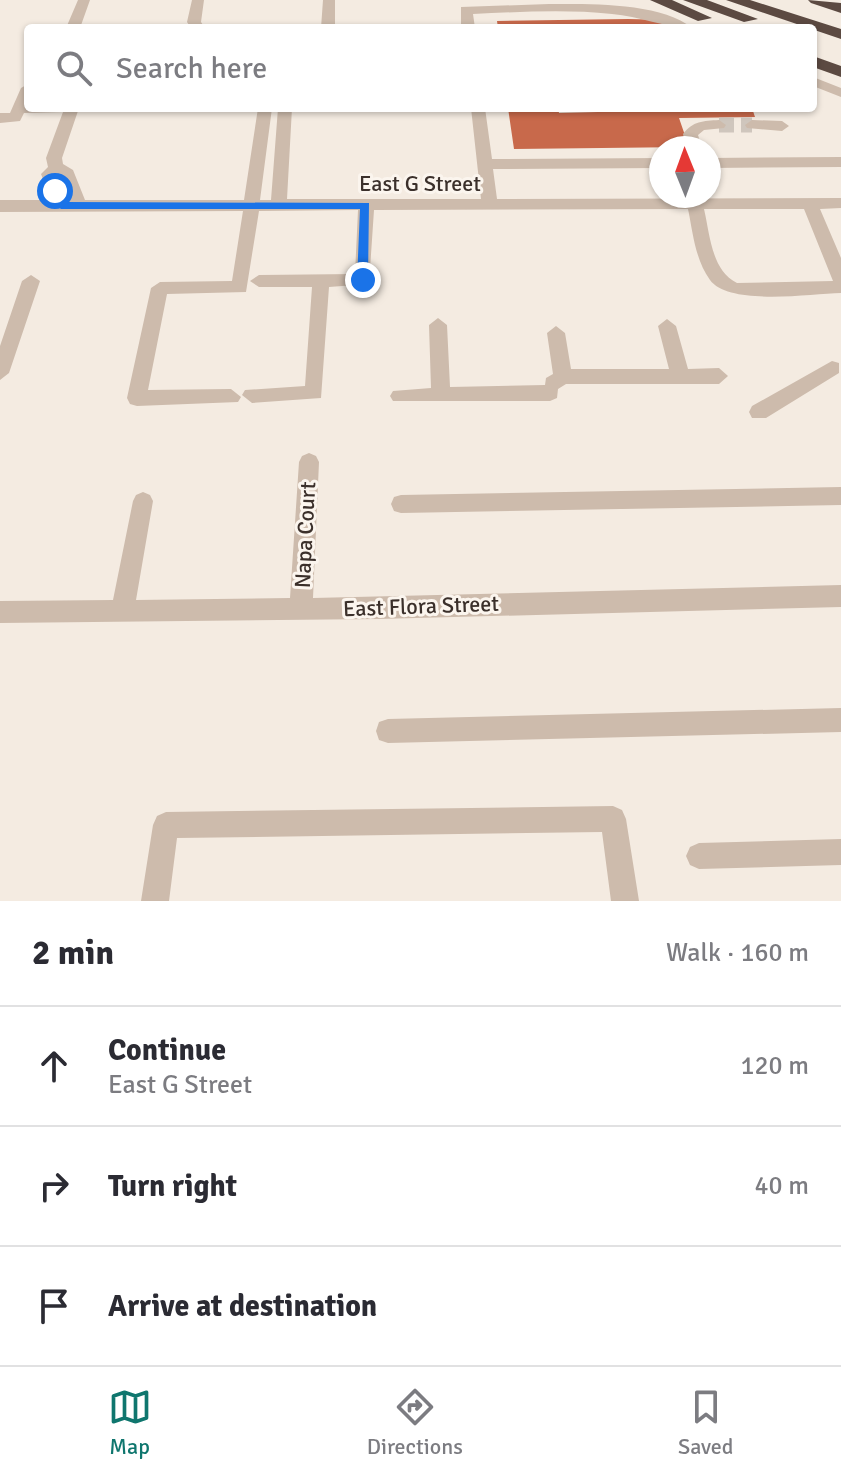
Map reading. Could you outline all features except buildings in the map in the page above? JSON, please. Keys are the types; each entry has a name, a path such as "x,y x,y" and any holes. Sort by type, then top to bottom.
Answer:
{"highway":[{"path":"658,0 719,24"},
{"path":"691,0 766,24"},
{"path":"734,0 810,24"},
{"path":"771,0 841,22"},
{"path":"816,0 841,8"},
{"path":"817,26 841,34"},
{"path":"817,40 841,49"},
{"path":"817,63 841,72"}],"street":[{"path":"75,24 84,0"},
{"path":"195,24 198,0"},
{"path":"328,24 329,0"},
{"path":"466,5 639,8 671,18 679,24"},
{"path":"817,83 841,93"},
{"path":"0,118 15,118 24,97"},
{"path":"19,109 24,109"},
{"path":"56,168 54,158 71,112"},
{"path":"231,397 137,398 160,288 240,287 265,112"},
{"path":"278,207 285,112"},
{"path":"478,112 490,205"},
{"path":"691,136 696,129 719,125"},
{"path":"752,125 782,126"},
{"path":"262,136 283,136"},
{"path":"721,163 841,162"},
{"path":"485,164 649,163"},
{"path":"56,168 65,170 79,205"},
{"path":"56,168 49,174 61,205"},
{"path":"810,203 841,279"},
{"name":"East G Street","path":"721,204 841,203"},
{"name":"East G Street","path":"0,206 649,204"},
{"path":"259,281 363,280 366,206"},
{"path":"696,208 713,274 722,286 735,289 841,287"},
{"path":"0,373 31,281"},
{"path":"252,395 314,393 321,281"},
{"path":"438,325 441,395"},
{"path":"667,326 680,375"},
{"path":"555,384 556,333"},
{"path":"759,412 832,368"},
{"path":"400,396 680,375 719,376"},
{"name":"Napa Court","path":"301,609 309,462"},
{"path":"401,504 841,496"},
{"path":"123,609 143,501"},
{"name":"East Flora Street","path":"0,612 301,609 841,596"},
{"path":"388,731 841,720"},
{"path":"155,901 166,825 613,819 625,901"},
{"path":"699,856 841,852"}],"tunnel":[{"path":"719,125 752,125"}],"route":[{"path":"55,191 61,205 366,206 363,280"}]}
